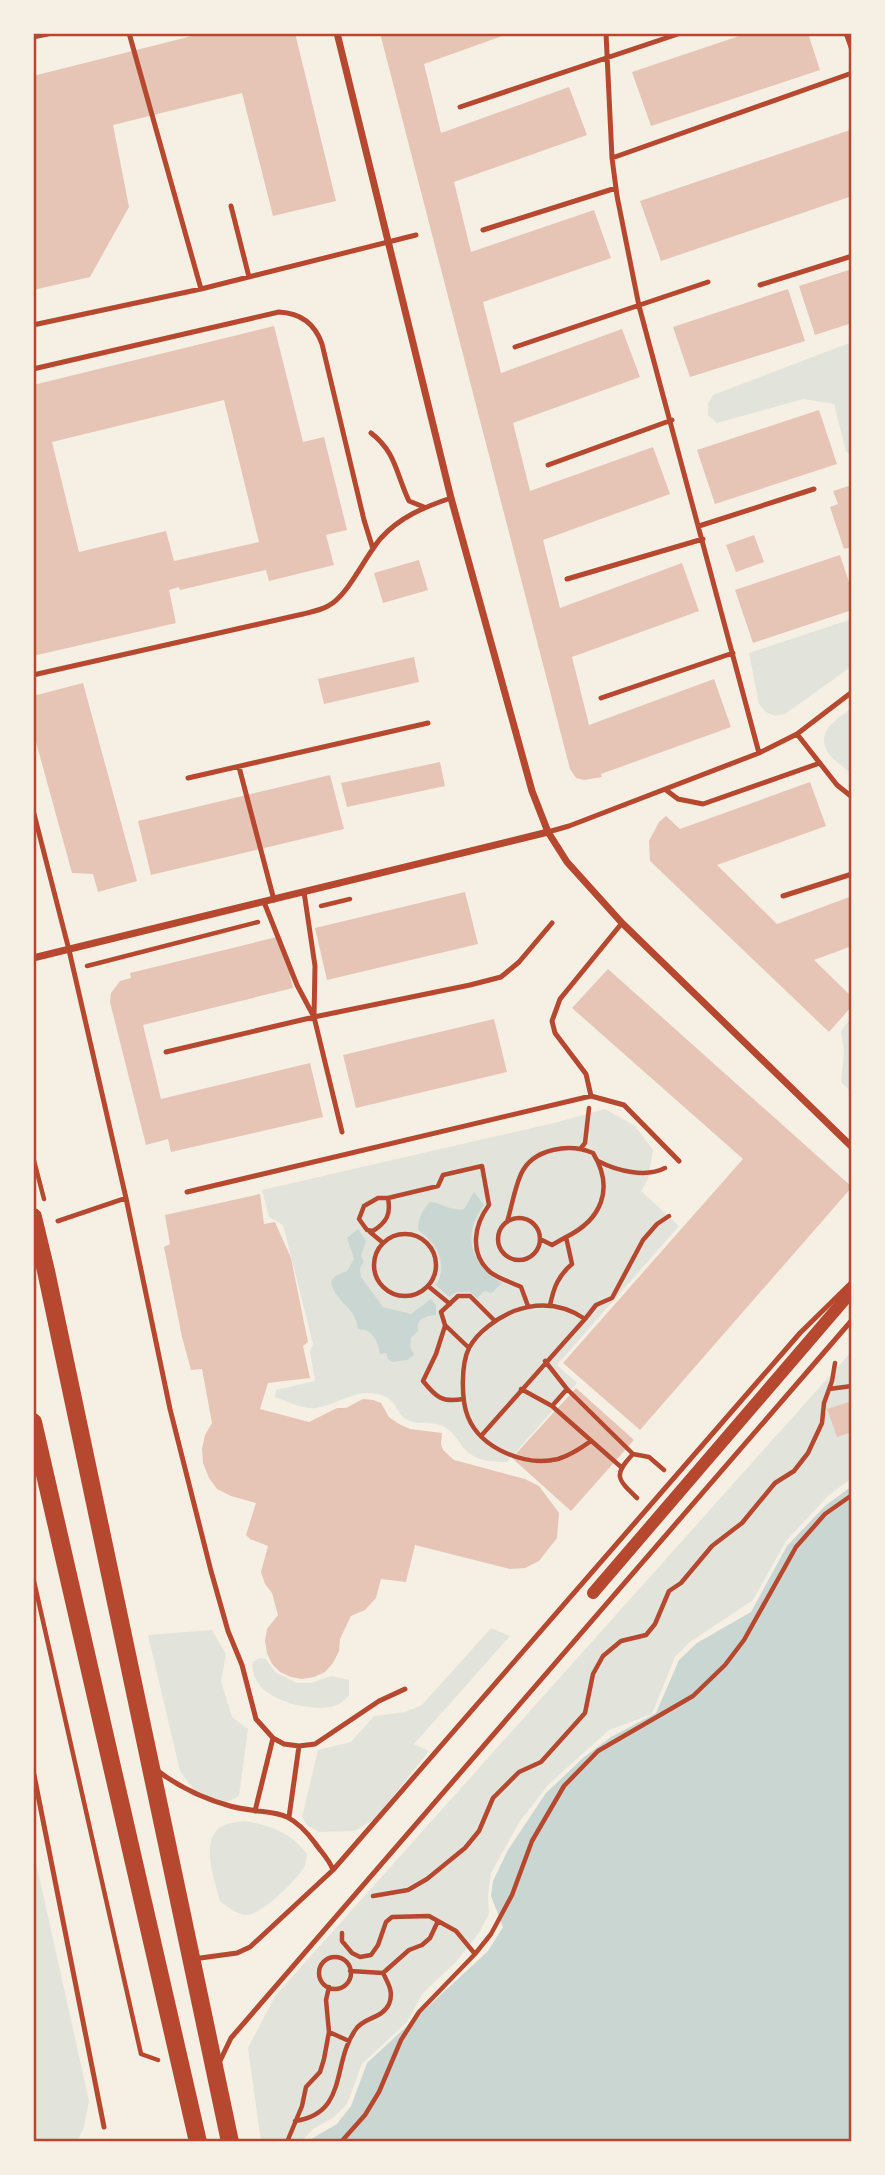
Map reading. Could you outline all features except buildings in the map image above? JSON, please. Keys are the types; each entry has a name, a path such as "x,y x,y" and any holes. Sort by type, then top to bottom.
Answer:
{"highway":[{"path":"33,1217 47,1271 230,2142"},
{"path":"33,1422 198,2142"}],"street":[{"path":"337,33 451,498 532,791 548,832 567,862 622,923 852,1147"},
{"path":"33,958 548,832"},
{"path":"593,1593 852,1291"}],"lane":[{"path":"33,37 52,33"},
{"path":"128,33 201,289"},
{"path":"606,33 612,158 639,306 672,420 759,753"},
{"path":"460,107 681,33"},
{"path":"846,33 852,50"},
{"path":"612,158 852,73"},
{"path":"483,230 616,188"},
{"path":"231,206 249,277"},
{"path":"33,325 201,289 416,235"},
{"path":"760,285 852,256"},
{"path":"514,347 708,282"},
{"path":"33,369 279,312 296,315 311,325 322,344 373,549"},
{"path":"548,465 672,420"},
{"path":"371,433 384,442 394,459 400,483 409,501 424,507"},
{"path":"699,526 814,489"},
{"path":"33,675 303,614 330,605 345,592 373,549 402,519 424,507 451,498"},
{"path":"568,579 703,539"},
{"path":"601,698 733,653"},
{"path":"548,832 759,753 797,734 852,692"},
{"path":"188,778 428,723"},
{"path":"797,734 837,785 852,797"},
{"path":"666,790 678,799 703,804 820,763"},
{"path":"239,766 274,900"},
{"path":"33,810 69,950 126,1198 170,1409 211,1571 228,1631 242,1665 256,1720 273,1738 284,1744 315,1744 379,1702 405,1689"},
{"path":"783,896 852,874"},
{"path":"304,892 315,966 314,1017"},
{"path":"264,902 297,985 314,1017 342,1132"},
{"path":"166,1052 501,977 519,962 552,923"},
{"path":"591,1096 586,1074 555,1033 552,1021 554,1008 622,923"},
{"path":"187,1192 591,1096 624,1105 679,1161"},
{"path":"58,1221 126,1198"},
{"path":"191,1959 237,1953 250,1947 333,1870 800,1333 852,1282"},
{"path":"216,2071 231,2038 852,1320"},
{"path":"255,1811 273,1738"},
{"path":"289,1817 299,1746"},
{"path":"150,1766 169,1779 213,1800 289,1817 303,1827 330,1861 333,1870"},
{"path":"33,1770 104,2127"}],"path":[{"path":"581,1148 585,1143 591,1096"},
{"path":"506,1222 519,1218 531,1222 539,1233 540,1239 535,1253 530,1257 523,1260 509,1258 499,1247 498,1241 498,1234 506,1222 522,1171 540,1155 563,1147 581,1148 593,1153 603,1175 604,1192 596,1214 580,1230 552,1245 540,1239"},
{"path":"598,1161 616,1170 657,1172 679,1161"},
{"path":"382,1242 367,1230 359,1219 364,1206 378,1198 438,1186 443,1175 482,1166 489,1205 476,1228 476,1245 489,1270 521,1287 528,1306"},
{"path":"367,1230 373,1231 383,1225 390,1212 388,1198"},
{"path":"481,1436 596,1306 612,1298 632,1259 657,1224 669,1216"},
{"path":"401,1233 421,1237 429,1243 437,1263 436,1273 428,1286 414,1295 404,1296 384,1289 374,1270 373,1260 382,1242 401,1233"},
{"path":"550,1305 561,1273 572,1264 566,1237"},
{"path":"632,1259 642,1261"},
{"path":"428,1286 450,1304"},
{"path":"470,1348 445,1325 441,1312 458,1296 470,1296 495,1321"},
{"path":"585,1319 572,1310 550,1305 528,1306 495,1321 470,1348 464,1370 463,1399 468,1419 481,1436 508,1454 531,1461 558,1459 576,1452 591,1441"},
{"path":"445,1325 436,1354 423,1381 435,1396 451,1401 463,1399"},
{"path":"368,1897 408,1890 465,1847 479,1831 493,1798 519,1772 541,1762 585,1713 593,1674 603,1656 621,1641 646,1635 656,1624 670,1591 681,1583 712,1546 742,1523 775,1483 794,1471 808,1453 817,1435 835,1359"},
{"path":"545,1361 566,1389 633,1454 649,1457 667,1472"},
{"path":"829,1389 852,1387"},
{"path":"521,1389 552,1406 621,1467"},
{"path":"552,1406 566,1389"},
{"path":"633,1454 621,1467 619,1476 621,1483 640,1502"},
{"path":"341,2142 365,2115 379,2092 401,2040 419,2012 475,1954 498,1921 512,1895 532,1841 564,1786 598,1751 694,1696 725,1665 744,1640 796,1547 825,1514 852,1495"},
{"path":"33,1577 141,2054 164,2062"},
{"path":"338,1958 342,1941 340,1912"},
{"path":"342,1941 360,1958 371,1955 378,1945 386,1922 392,1917 429,1916 456,1931 475,1954"},
{"path":"383,1973 409,1950 422,1945 430,1938 438,1921"},
{"path":"338,1958 346,1962 350,1971 349,1980 342,1987 329,1987 321,1981 319,1971 324,1962 338,1958"},
{"path":"295,2121 309,2119 324,2110 339,2080 343,2051 357,2026 382,2014 390,2002 391,1989 383,1973 350,1971"},
{"path":"287,2142 302,2106 306,2087 320,2072 329,2032 326,2000 329,1987"},
{"path":"329,2032 349,2041"}],"shaded area":[{"path":"852,342 852,457 846,451 834,404 803,399 717,423 708,415 708,404 713,395"},
{"path":"852,619 852,666 785,714 775,716 766,712 759,704 749,653"},
{"path":"852,708 852,774 829,754 824,737 830,726"},
{"path":"852,1017 852,1092 841,1082 844,1052 841,1031"},
{"path":"605,1109 635,1126 653,1150 648,1179 641,1191 679,1226 557,1365 577,1383 507,1462 489,1461 472,1455 445,1427 409,1421 401,1415 392,1401 377,1394 354,1395 311,1408 275,1397 276,1390 315,1381 310,1352 313,1344 283,1225 269,1217 262,1190"},
{"path":"474,1192 484,1205 473,1228 473,1248 483,1267 502,1283 492,1293 484,1291 477,1298 470,1292 457,1292 449,1297 436,1285 441,1269 439,1254 418,1230 419,1222 430,1202 464,1209"},
{"path":"358,1229 366,1241 361,1256 364,1262 360,1268 361,1277 383,1307 411,1314 431,1299 436,1305 436,1315 425,1317 418,1323 418,1331 411,1338 410,1346 414,1355 407,1360 393,1362 388,1359 386,1353 380,1354 374,1337 367,1331 358,1329 353,1314 333,1289 331,1282 335,1276 347,1271 354,1259 347,1238"},
{"path":"852,1351 852,1478 829,1495 786,1541 753,1600 690,1642 675,1657 652,1714 609,1730 549,1784 520,1821 491,1873 489,1914 479,1933 456,1962 423,1993 407,2022 362,2064 347,2104 334,2117 313,2129 301,2142 261,2142 248,2048 275,1996"},
{"path":"852,1486 852,2142 306,2142 337,2124 351,2106 367,2063 488,1951 503,1927 491,1896 493,1881 508,1850 546,1793 583,1758 611,1737 656,1713 679,1660 697,1643 751,1612 787,1546 825,1506"},
{"path":"491,1628 510,1636 414,1744 429,1751 375,1819 354,1831 319,1832 307,1825 302,1817 318,1750 351,1742 374,1716 405,1712 422,1705"},
{"path":"212,1630 226,1654 221,1681 232,1717 248,1729 239,1796 223,1804 197,1794 180,1771 148,1635"},
{"path":"260,1658 266,1659 275,1672 297,1683 311,1683 331,1676 349,1680 349,1696 336,1706 319,1708 292,1704 280,1699 268,1693 254,1674 253,1662"},
{"path":"245,1821 280,1831 307,1854 305,1866 287,1888 260,1910 245,1915 220,1901 213,1874 210,1844 218,1829 227,1824"},
{"path":"33,1849 89,2101 84,2127 77,2142 33,2142"}]}
